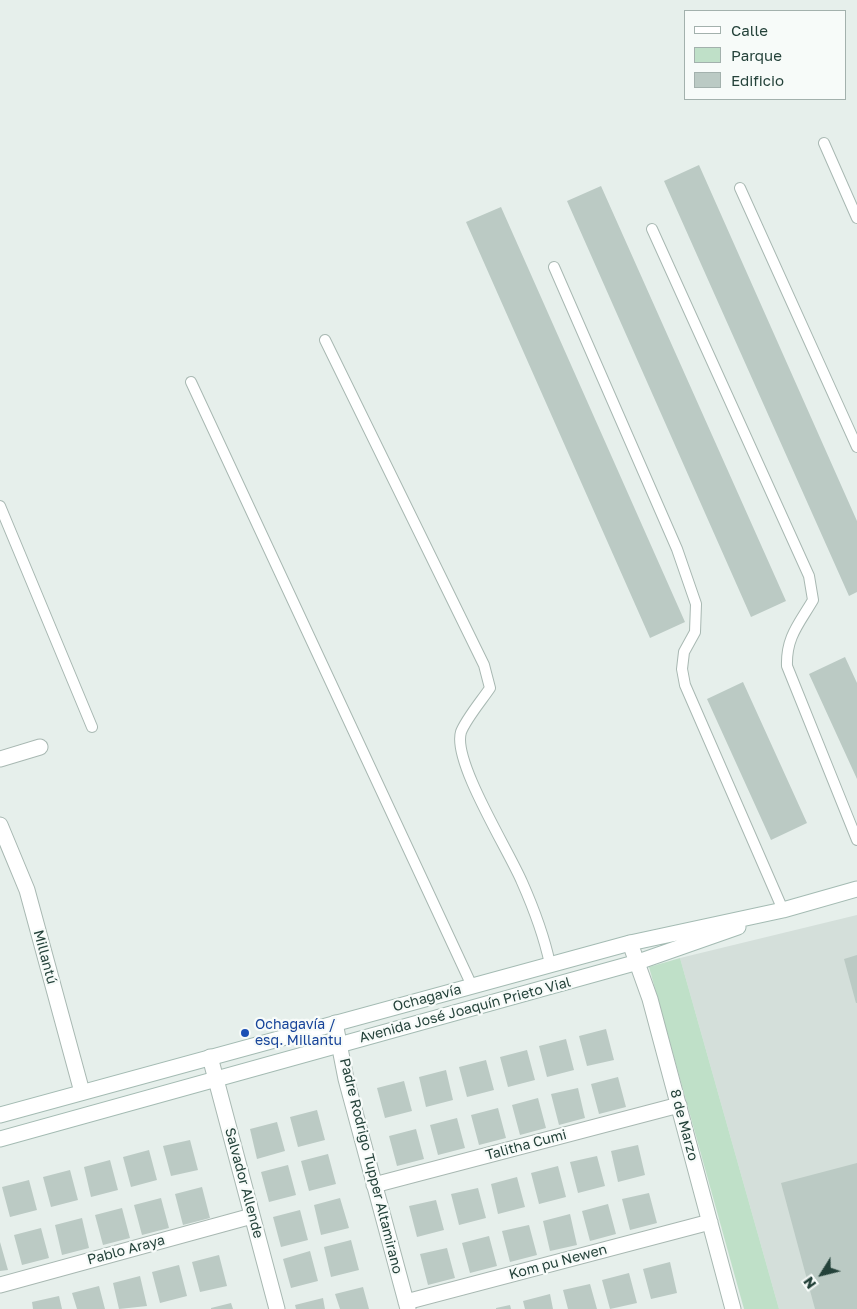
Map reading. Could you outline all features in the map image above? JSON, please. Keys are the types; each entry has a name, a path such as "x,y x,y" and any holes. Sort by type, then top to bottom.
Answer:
{"street":[{"path":"0,759 40,747"},
{"name":"Millantú","path":"0,825 27,890 82,1092"},
{"name":"Ochagavía","path":"0,1115 550,964 630,943 783,910 857,890"},
{"name":"Avenida José Joaquín Prieto Vial","path":"0,1139 638,962 783,910"},
{"name":"8 de Marzo","path":"630,943 638,962 733,1309"},
{"name":"Padre Rodrigo Tupper Altamirano","path":"335,1023 346,1079 407,1306"},
{"name":"Salvador Allende","path":"210,1057 277,1309"},
{"name":"Talitha Cumi","path":"374,1185 678,1105"},
{"name":"Pablo Araya","path":"0,1285 252,1216"},
{"name":"Kom pu Newen","path":"407,1306 710,1222"}],"lane":[{"path":"824,143 857,218"},
{"path":"740,188 857,447"},
{"path":"652,229 809,576 813,600 793,631 786,649 787,666 857,840"},
{"path":"554,267 677,549 696,604 695,632 684,652 682,668 685,685 783,910"},
{"path":"325,340 484,665 490,688 461,732 460,748 469,775 522,881 545,938 550,964"},
{"path":"191,382 472,986"},
{"path":"0,506 92,727"}],"shaded area":[{"path":"857,915 857,1309 779,1309 680,958"}],"green space":[{"path":"680,958 779,1309 744,1309 649,967"}],"building":[{"path":"699,165 857,521 857,592 849,596 664,181"},
{"path":"601,186 786,601 751,617 567,201"},
{"path":"501,207 685,622 650,638 466,222"},
{"path":"845,657 857,683 857,779 809,674"},
{"path":"743,682 807,823 771,840 707,699"},
{"path":"857,955 857,1003 856,1003 844,959"},
{"path":"606,1029 614,1060 587,1066 579,1036"},
{"path":"566,1039 574,1070 547,1077 539,1046"},
{"path":"527,1050 535,1080 508,1087 500,1057"},
{"path":"486,1060 494,1090 467,1097 459,1067"},
{"path":"446,1070 453,1100 426,1107 419,1077"},
{"path":"618,1077 626,1107 599,1114 591,1084"},
{"path":"404,1081 412,1111 385,1118 377,1088"},
{"path":"578,1088 585,1118 559,1125 551,1094"},
{"path":"538,1098 546,1128 520,1135 512,1105"},
{"path":"498,1108 506,1138 479,1145 471,1115"},
{"path":"317,1110 325,1140 298,1147 290,1117"},
{"path":"457,1118 465,1148 438,1155 430,1125"},
{"path":"277,1122 285,1151 257,1159 250,1129"},
{"path":"416,1129 424,1159 397,1166 389,1136"},
{"path":"190,1140 198,1170 171,1176 163,1146"},
{"path":"638,1145 645,1175 618,1182 611,1151"},
{"path":"149,1150 157,1180 131,1187 123,1157"},
{"path":"328,1154 336,1184 309,1191 301,1161"},
{"path":"597,1156 605,1186 578,1193 570,1162"},
{"path":"110,1160 118,1190 91,1197 84,1167"},
{"path":"857,1163 857,1309 815,1309 781,1183"},
{"path":"288,1165 296,1195 269,1202 261,1172"},
{"path":"558,1166 566,1197 539,1204 531,1173"},
{"path":"70,1170 78,1200 51,1207 43,1177"},
{"path":"517,1177 525,1207 498,1214 491,1184"},
{"path":"29,1180 37,1210 10,1217 2,1187"},
{"path":"202,1187 210,1218 183,1225 175,1194"},
{"path":"478,1188 486,1218 459,1225 451,1194"},
{"path":"649,1193 657,1223 630,1230 622,1199"},
{"path":"161,1198 169,1228 142,1235 134,1205"},
{"path":"340,1198 349,1228 321,1235 314,1205"},
{"path":"436,1200 444,1230 417,1237 409,1206"},
{"path":"608,1204 616,1234 590,1241 582,1211"},
{"path":"122,1208 130,1238 103,1245 95,1215"},
{"path":"300,1210 308,1240 281,1247 273,1217"},
{"path":"570,1214 577,1245 550,1251 543,1221"},
{"path":"82,1218 89,1248 62,1255 55,1225"},
{"path":"529,1225 537,1255 510,1262 502,1231"},
{"path":"41,1228 49,1258 22,1265 14,1235"},
{"path":"489,1236 497,1266 470,1273 462,1243"},
{"path":"351,1240 359,1270 331,1277 324,1247"},
{"path":"0,1242 8,1270 0,1271"},
{"path":"447,1248 455,1278 428,1285 420,1254"},
{"path":"310,1251 318,1281 291,1288 283,1259"},
{"path":"219,1255 227,1286 200,1292 192,1262"},
{"path":"670,1262 677,1293 651,1299 643,1269"},
{"path":"179,1265 187,1296 160,1303 152,1272"},
{"path":"629,1273 637,1303 610,1309 602,1280"},
{"path":"140,1276 147,1306 119,1309 113,1283"},
{"path":"590,1284 597,1309 568,1309 563,1290"},
{"path":"99,1286 105,1309 77,1309 72,1293"},
{"path":"363,1287 369,1309 340,1309 335,1294"},
{"path":"550,1294 553,1309 525,1309 523,1301"},
{"path":"59,1296 62,1309 33,1309 32,1302"},
{"path":"323,1298 325,1309 296,1309 295,1305"},
{"path":"231,1303 233,1309 211,1309 211,1308"},
{"path":"510,1305 511,1309 496,1309 496,1308"}],"place":[{"name":"Ochagavía / esq. Millantu","path":"245,1033"}]}
